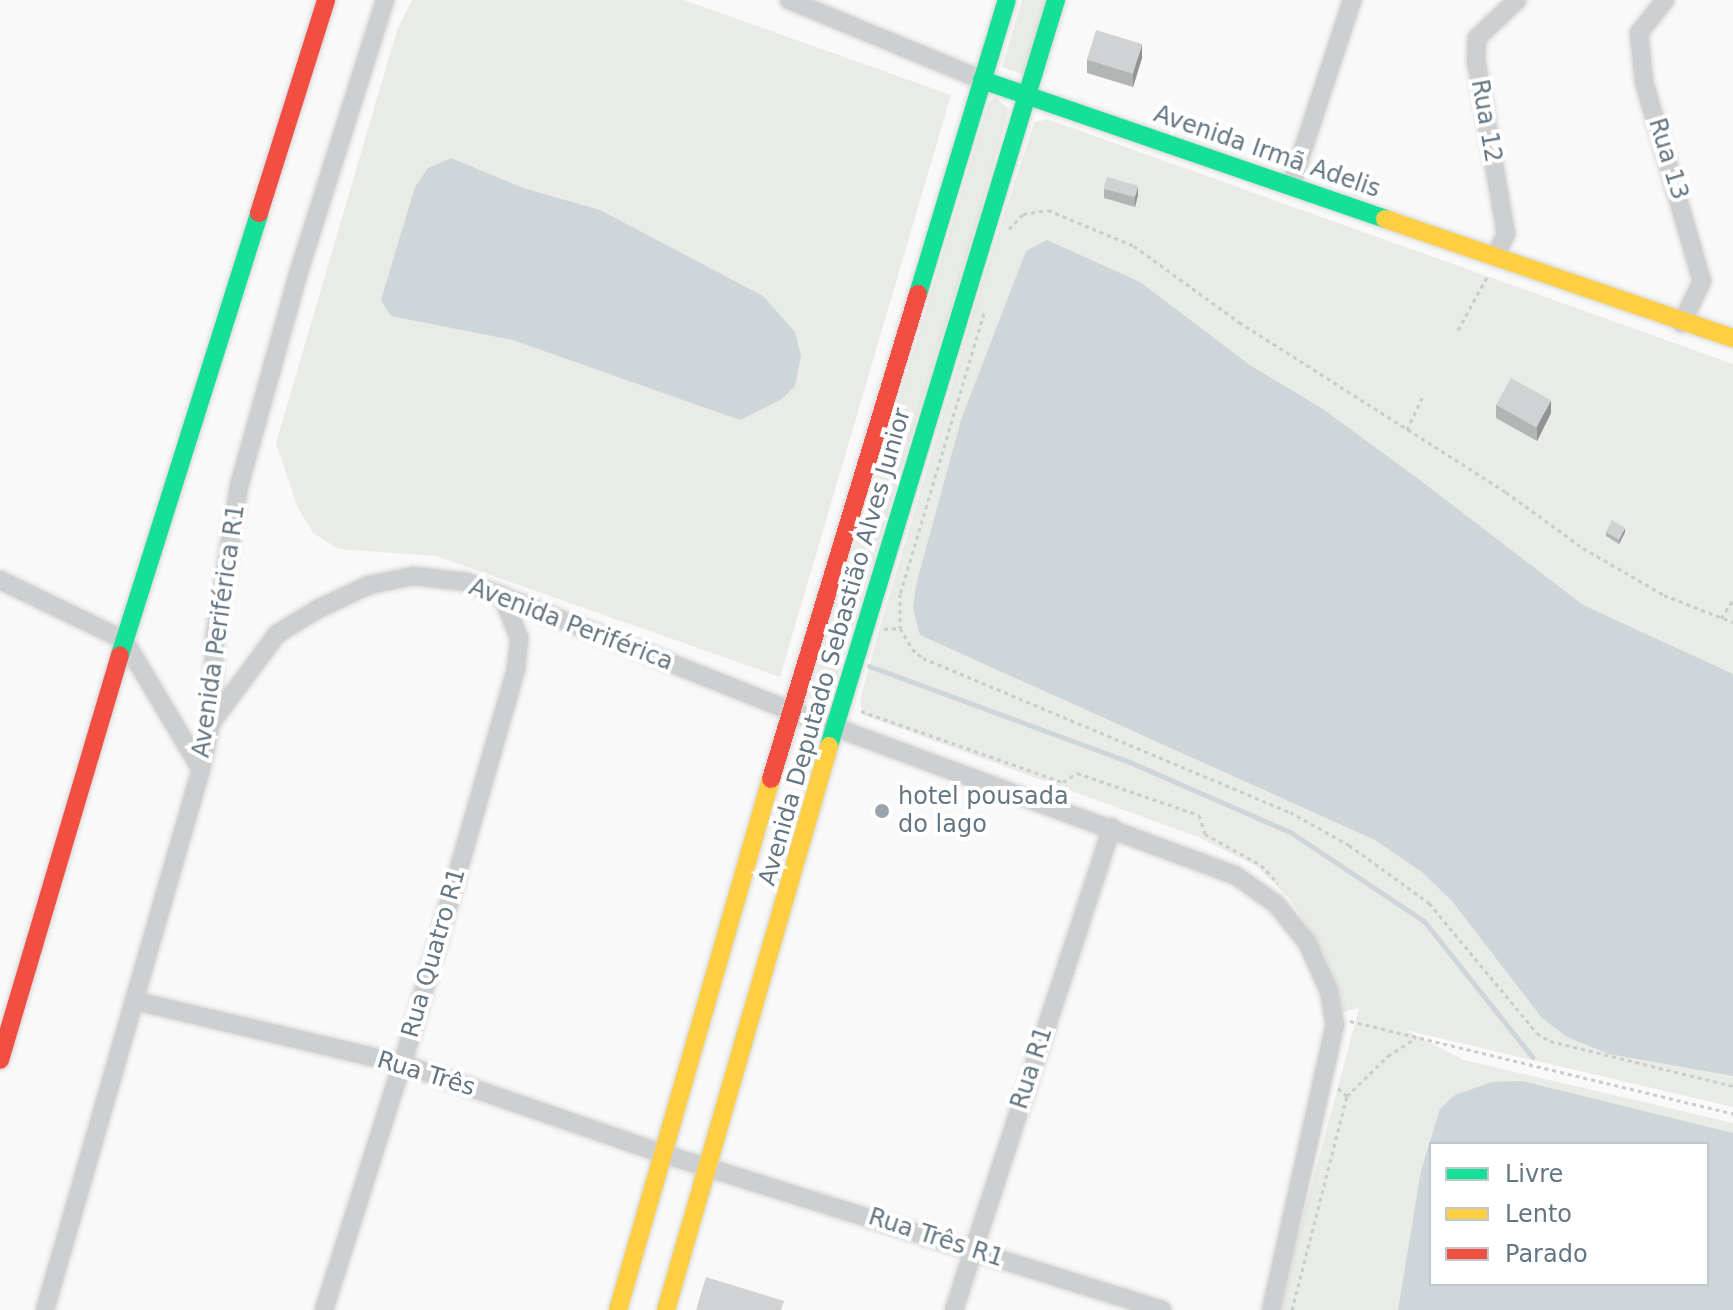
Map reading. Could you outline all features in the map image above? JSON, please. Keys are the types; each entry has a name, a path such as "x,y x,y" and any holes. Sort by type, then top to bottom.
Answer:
{"main road":[{"path":"0,1060 124,640 326,0"},
{"name":"Avenida Deputado Sebastião Alves Junior","path":"618,1310 791,711 1007,0"},
{"name":"Avenida Deputado Sebastião Alves Junior","path":"666,1310 835,726 1056,0"},
{"name":"Avenida Irmã Adelis","path":"982,80 1292,183 1682,323 1733,338"}],"street":[{"name":"Avenida Periférica R1","path":"45,1310 201,769 211,723 215,636 239,486 385,0"},
{"name":"Avenida Irmã Adelis","path":"789,0 982,80"},
{"path":"1292,183 1352,0"},
{"name":"Rua 12","path":"1495,256 1506,234 1476,61 1477,38 1517,0"},
{"name":"Rua 13","path":"1665,0 1639,33 1644,82 1702,281 1682,323"},
{"name":"Avenida Periférica","path":"211,723 277,634 369,585 413,576 467,582 835,726"},
{"path":"0,580 124,640 201,769"},
{"name":"Rua Quatro R1","path":"324,1310 402,1064 516,669 519,638 502,595"},
{"path":"835,726 1235,875 1276,904 1320,965 1335,1024 1271,1310"},
{"name":"Rua R1","path":"954,1310 1112,827"},
{"name":"Rua Três","path":"136,1001 402,1064 664,1154 710,1166"},
{"name":"Rua Três R1","path":"710,1166 1162,1310"}],"path":[{"path":"1004,240 1023,214 1048,210 1116,237 1583,548 1664,595 1733,622"},
{"path":"1458,330 1495,256"},
{"path":"987,304 900,594 900,628 912,649 923,658 1290,812 1349,845 1429,903 1537,1033 1550,1041 1733,1086"},
{"path":"1407,430 1424,394"},
{"path":"1721,618 1733,600"},
{"path":"1335,1024 1351,1021 1733,1114"},
{"path":"1292,1310 1347,1096 1388,1056 1416,1038"}],"shaded area":[{"path":"412,0 684,0 951,95 780,677 436,556 339,549 313,533 298,508 276,443 397,30"},
{"path":"1022,0 1060,0 1036,79 1002,67"},
{"path":"995,97 1009,109 976,226 829,703 822,708 809,697 989,102"},
{"path":"1047,119 1733,364 1733,1107 1405,1030 1464,1060 1733,1123 1733,1310 1278,1310 1359,1008 1343,1012 1324,953 1290,899 1256,866 1198,837 863,715 860,700 877,637 985,274 1034,123"},
{"path":"451,158 523,188 600,210 763,296 795,332 801,356 795,386 782,399 740,420 513,340 391,316 381,300 415,187 428,168"},
{"path":"1047,240 1140,282 1251,366 1323,409 1583,605 1733,674 1733,1076 1609,1054 1567,1037 1542,1018 1452,901 1422,872 1375,840 920,635 913,609 916,585 961,420 1026,251"},
{"path":"1522,1081 1733,1133 1733,1310 1398,1310 1421,1171 1429,1145 1429,1286 1709,1286 1709,1142 1430,1142 1440,1109 1455,1095 1492,1082"}],"building":[{"path":"1096,30 1142,44 1133,74 1087,60"},
{"path":"1107,177 1138,186 1134,197 1104,189"},
{"path":"1511,378 1551,400 1536,427 1496,405"},
{"path":"1612,520 1625,528 1619,540 1606,532"},
{"path":"706,1277 784,1301 781,1310 696,1310"}],"waterway":[{"path":"869,666 1125,760 1290,832 1424,921 1532,1057"}],"traffic: fast":[{"path":"918,294 1007,0"},
{"path":"829,746 1056,0"},
{"path":"982,80 1385,219"},
{"path":"120,655 259,213"}],"traffic: slow":[{"path":"1385,219 1733,338"},
{"path":"666,1310 829,746"},
{"path":"618,1310 771,779"}],"traffic: jam":[{"path":"259,213 326,0"},
{"path":"771,779 918,294"},
{"path":"0,1060 120,655"}],"place":[{"name":"hotel pousada do lago","path":"882,811"}]}
